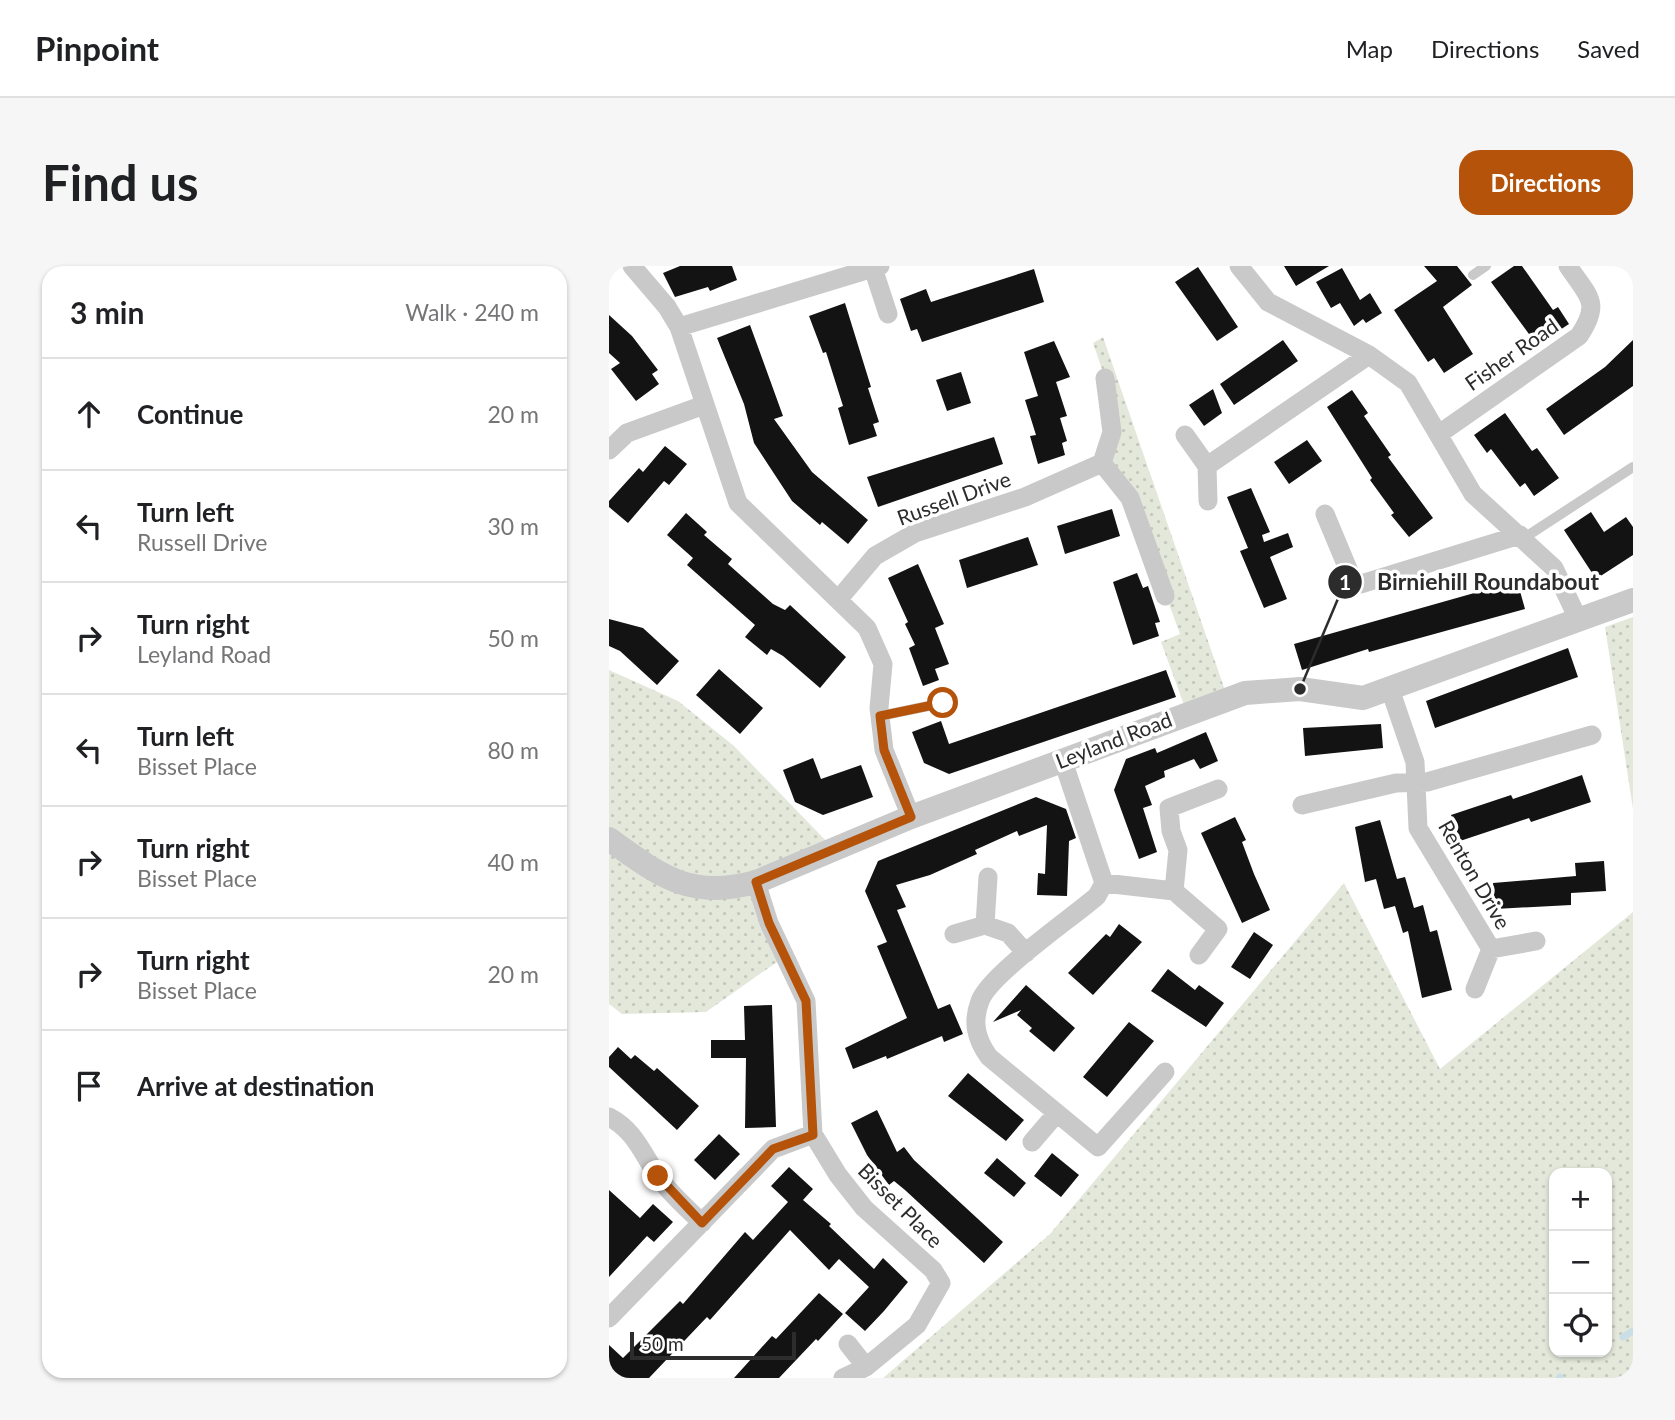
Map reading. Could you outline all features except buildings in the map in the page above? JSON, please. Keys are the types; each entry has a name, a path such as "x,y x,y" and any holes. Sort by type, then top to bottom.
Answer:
{"street":[{"path":"632,266 667,307 679,327 738,503 867,628 883,664 876,688 884,750 911,817"},
{"path":"1239,266 1268,302 1369,355 1408,383 1473,494 1554,568 1578,619"},
{"name":"Fisher Road","path":"1439,434 1579,336 1592,317 1591,300 1568,266"},
{"path":"679,327 877,267 888,314"},
{"path":"1207,466 1369,355"},
{"path":"1105,378 1112,432 1102,463 1130,498 1165,596"},
{"path":"609,450 627,433 704,405"},
{"path":"1185,435 1207,466 1209,501"},
{"name":"Russell Drive","path":"838,600 875,556 915,533 1025,497 1102,463"},
{"path":"1325,514 1353,580 1361,584 1522,536"},
{"name":"Leyland Road","path":"609,839 659,874 681,885 730,889 756,882 911,817 1245,693 1300,689 1363,698 1633,600"},
{"name":"Renton Drive","path":"1390,689 1415,762 1418,828 1491,949"},
{"path":"1302,805 1396,783 1427,782 1592,735"},
{"path":"1063,761 1104,883 1097,896 1025,953 981,998 975,1028 980,1044 989,1056 1098,1147 1165,1072"},
{"path":"1174,891 1178,850 1171,831 1169,808 1218,789"},
{"path":"985,925 988,877"},
{"name":"Bisset Place","path":"756,882 769,923 806,1001 813,1135 838,1175 864,1208 933,1270 941,1283 917,1325 866,1367 843,1378"},
{"path":"1104,883 1174,891 1218,929 1199,956"},
{"path":"954,934 985,925 1008,933 1025,953"},
{"name":"Renton Drive","path":"1491,949 1537,941"},
{"name":"Renton Drive","path":"1475,989 1491,949"},
{"path":"1032,1142 1056,1114"},
{"path":"609,1117 624,1125 658,1176 702,1223"},
{"path":"609,1318 773,1149 813,1135"},
{"path":"848,1344 866,1367"}],"lane":[{"path":"1473,275 1486,266"},
{"path":"1522,536 1633,467"},
{"path":"880,716 943,703"}],"shaded area":[{"path":"1103,337 1228,699 1187,713 1161,642 1180,634 1137,517 1102,463 1105,378 1093,343"},
{"path":"1633,617 1633,809 1605,627"},
{"path":"609,670 678,701 734,746 834,849 756,882 784,957 706,1012 622,1014 609,1004"},
{"path":"1344,883 1440,1069 1633,912 1633,1378 883,1378 1050,1234"}],"waterway":[{"path":"1623,1337 1633,1331"}],"place":[{"name":"Birniehill Roundabout","path":"1300,689"}],"route":[{"path":"658,1176 702,1223 773,1149 813,1135 806,1001 769,923 756,882 911,817 884,750 880,716 943,703"}]}
